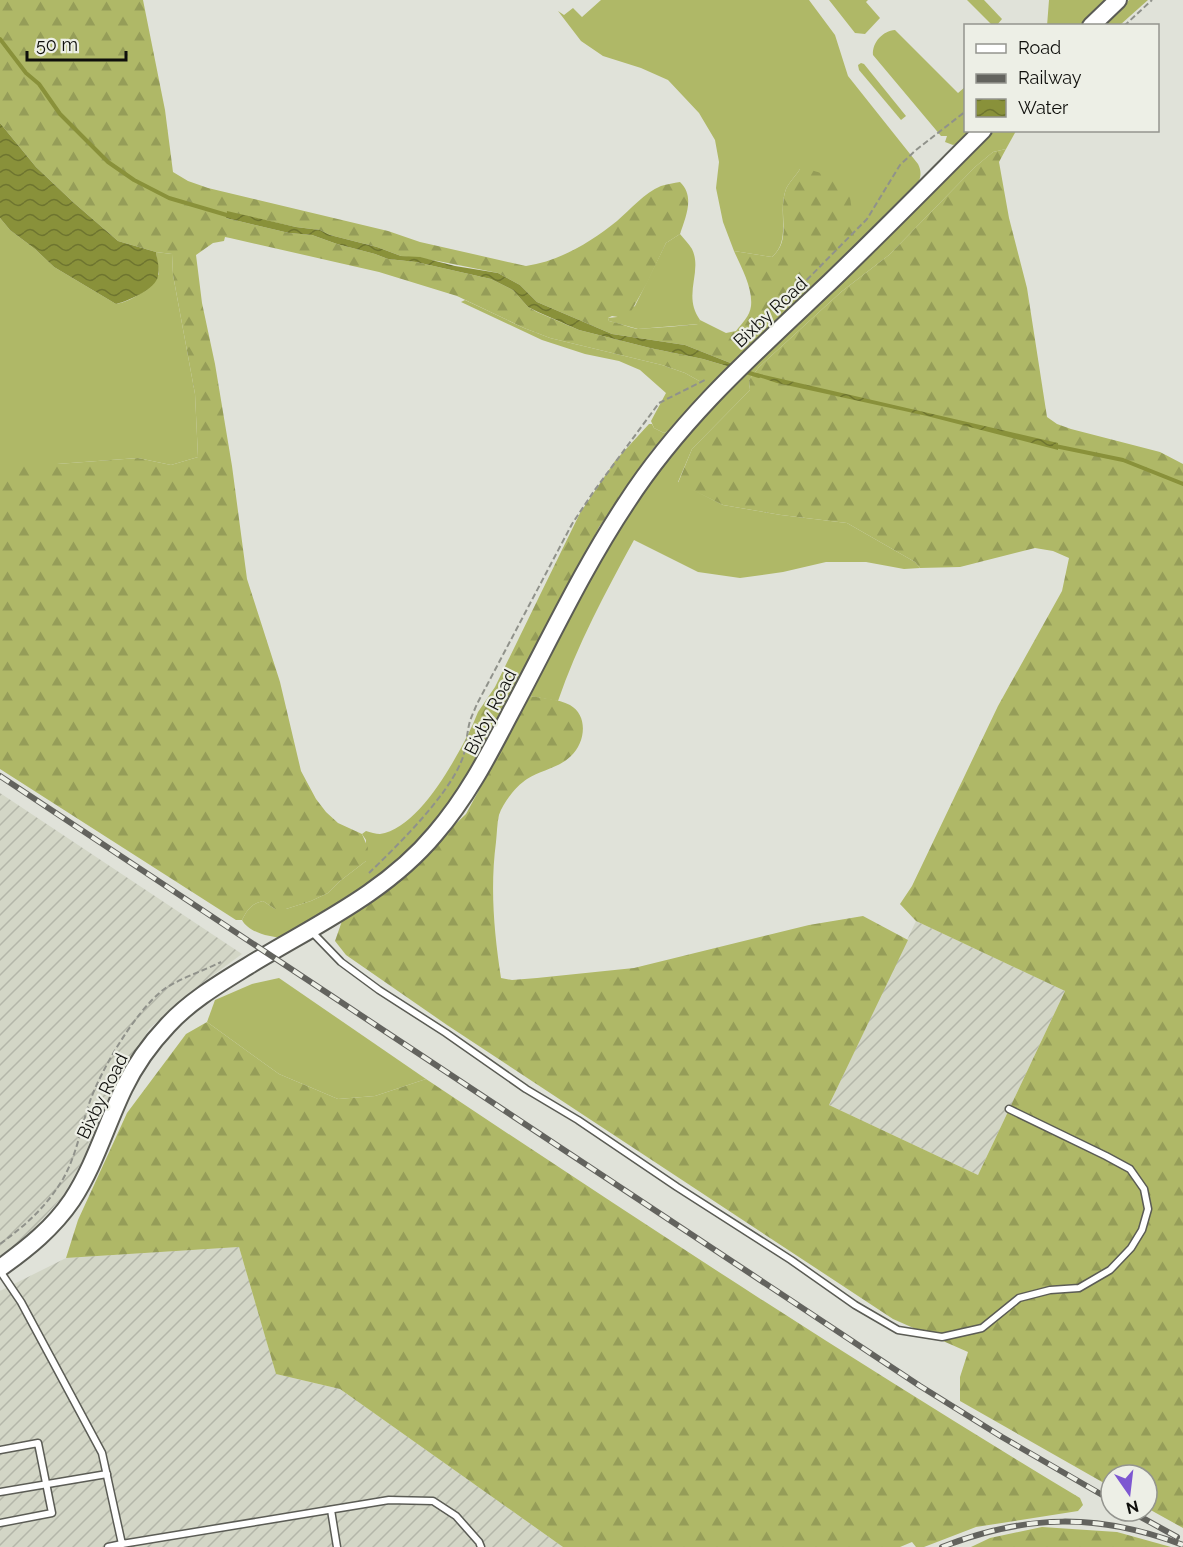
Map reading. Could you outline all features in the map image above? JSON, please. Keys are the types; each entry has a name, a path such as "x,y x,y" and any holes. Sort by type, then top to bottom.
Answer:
{"street":[{"path":"1093,24 1118,0"},
{"name":"Bixby Road","path":"0,1270 44,1234 71,1202 92,1163 131,1074 168,1024 187,1006 219,984 377,888 419,852 460,803 481,771 584,575 626,504 672,441 697,411 739,368 981,132"}],"lane":[{"path":"310,930 341,962 379,990 526,1089 578,1120 791,1260 855,1305 898,1330 942,1337 982,1328 1019,1298 1050,1290 1079,1288 1110,1270 1131,1248 1142,1230 1148,1209 1144,1189 1130,1170 1009,1109"},
{"path":"0,1270 21,1302 102,1453 122,1544"},
{"path":"0,1450 38,1443 52,1513 0,1523"},
{"path":"0,1492 107,1474"},
{"path":"108,1547 389,1500 433,1501 456,1516 480,1542 481,1547"},
{"path":"330,1510 337,1547"}],"path":[{"path":"1126,24 1152,0"},
{"path":"775,311 867,219 900,165 964,113"},
{"path":"368,874 392,851 454,777 461,763 470,722 477,704 572,524 594,491 659,403 711,378"},
{"path":"0,1244 27,1224 47,1202 63,1178 77,1149 90,1101 102,1072 122,1040 153,999 165,989 221,962"}],"shaded area":[{"path":"0,793 242,954 190,992 149,1029 101,1113 84,1157 64,1195 27,1237 0,1256"},
{"path":"916,921 1065,991 978,1175 829,1105"},
{"path":"239,1247 276,1374 340,1389 563,1547 0,1547 0,1291 66,1258"}],"green space":[{"path":"0,0 143,0 165,110 173,172 188,181 208,188 388,231 420,242 526,266 551,260 575,250 607,229 649,193 661,186 680,182 687,194 688,207 680,234 666,243 629,315 624,318 612,316 608,318 609,321 637,329 695,325 700,320 726,333 736,331 749,313 751,299 746,278 734,251 772,257 778,250 782,242 786,189 800,169 826,175 849,190 856,239 854,248 733,364 685,345 612,334 537,302 520,285 498,273 401,256 320,230 227,212 226,218 289,233 312,235 388,259 416,262 491,279 513,290 528,307 579,330 730,367 715,382 701,382 685,373 662,365 550,338 457,296 379,272 230,238 225,237 224,241 213,243 196,255 202,303 232,466 247,579 280,682 301,771 326,812 338,823 362,834 368,848 366,861 328,893 311,901 286,909 275,909 263,901 250,908 242,920 236,920 0,769 0,464 57,464 138,458 171,465 198,457 195,394 173,275 172,254 156,252 118,241 36,167 0,123"},
{"path":"601,0 809,0 835,35 848,76 918,164 920,177 914,190 854,248 800,169 786,189 783,234 778,250 772,257 734,251 723,222 716,188 719,162 715,140 699,113 668,80 641,68 603,56 581,41 558,11 564,15 573,8 582,17"},
{"path":"829,0 868,0 866,2 880,18 865,34 855,33"},
{"path":"967,0 984,0 1002,19 998,24 991,24"},
{"path":"1049,0 1108,0 1082,24 1047,24"},
{"path":"1129,0 1148,0 1121,24 1104,24"},
{"path":"895,30 958,93 964,88 964,132 972,132 960,143 953,145 945,142 947,136 941,136 873,55 874,46 886,32"},
{"path":"861,63 906,116 901,120 859,70 858,65"},
{"path":"993,132 1015,132 1006,149 993,152 975,167 889,255 841,292 759,367 749,380 750,390 692,449 678,482 723,505 847,523 915,562 920,568 904,569 866,562 826,562 783,572 740,578 698,572 634,540 583,639 558,701 530,696 609,544 673,450 744,374"},
{"path":"1006,149 999,162 1009,218 1027,288 1047,417 1071,429 1160,452 1183,464 1183,1528 1159,1515 1159,1463 1099,1463 1099,1480 960,1401 960,1377 968,1352 893,1319 447,1025 346,955 335,941 342,921 386,890 466,814 530,696 565,703 576,710 582,723 582,737 576,751 561,763 523,782 514,790 499,815 493,893 501,978 512,980 634,968 809,925 863,916 908,940 829,1105 978,1175 1065,991 916,921 900,904 912,886 998,706 1062,591 1069,558 1053,551 1035,548 960,567 920,568 915,562 847,523 723,505 678,483 692,449 750,390 749,380 759,367 841,292 889,255 975,167 993,152"},
{"path":"0,218 10,230 54,267 116,304 140,293 159,274 156,252 172,254 173,275 195,394 198,457 171,465 138,458 57,464 0,464"},
{"path":"680,234 692,249 695,258 692,293 695,311 700,320 699,324 638,329 609,321 608,318 617,317 635,306 666,243"},
{"path":"465,300 550,338 662,365 685,373 701,382 715,382 670,430 664,433 654,428 651,421 666,393 640,370 619,361 585,354 542,340 461,302"},
{"path":"649,424 664,433 670,430 652,450 599,527 514,694 509,691 491,715 473,724 478,712 495,687 580,513 615,461"},
{"path":"510,691 514,694 460,788 429,831 391,869 352,897 283,938 260,934 245,924 242,920 255,904 263,901 275,909 286,909 311,901 328,893 366,861 366,840 362,834 366,831 380,834 395,829 409,819 436,789 458,754 473,724 486,719"},
{"path":"279,978 426,1079 375,1096 338,1099 279,1074 207,1022 215,1000 252,984"},
{"path":"207,1022 279,1074 338,1099 375,1096 426,1079 751,1293 1080,1498 1083,1505 1078,1511 976,1527 924,1547 916,1547 912,1542 900,1547 563,1547 340,1389 276,1374 239,1247 66,1258 78,1220 127,1113 186,1034"},
{"path":"1042,1527 1117,1532 1171,1547 971,1547 990,1538"}],"water":[{"path":"0,123 36,167 118,241 156,252 159,273 156,281 147,290 116,304 54,267 10,230 0,218"},
{"path":"227,211 296,227 320,230 401,256 420,257 498,273 520,285 537,302 612,334 685,345 733,364 730,367 579,330 528,307 513,290 491,279 416,262 388,259 312,235 289,233 226,218"},
{"path":"756,373 1058,443 1058,450 927,416 777,383 753,375"}],"waterway":[{"path":"0,39 26,73 39,84 60,114 108,162 134,180 169,198 230,216"},
{"path":"743,371 759,376"},
{"path":"1055,446 1123,460 1183,484"}],"railway":[{"path":"0,776 920,1386 1099,1493"},
{"path":"942,1547 1004,1528 1033,1523 1062,1522 1121,1527 1183,1545"},
{"path":"1152,1523 1177,1537"}]}
